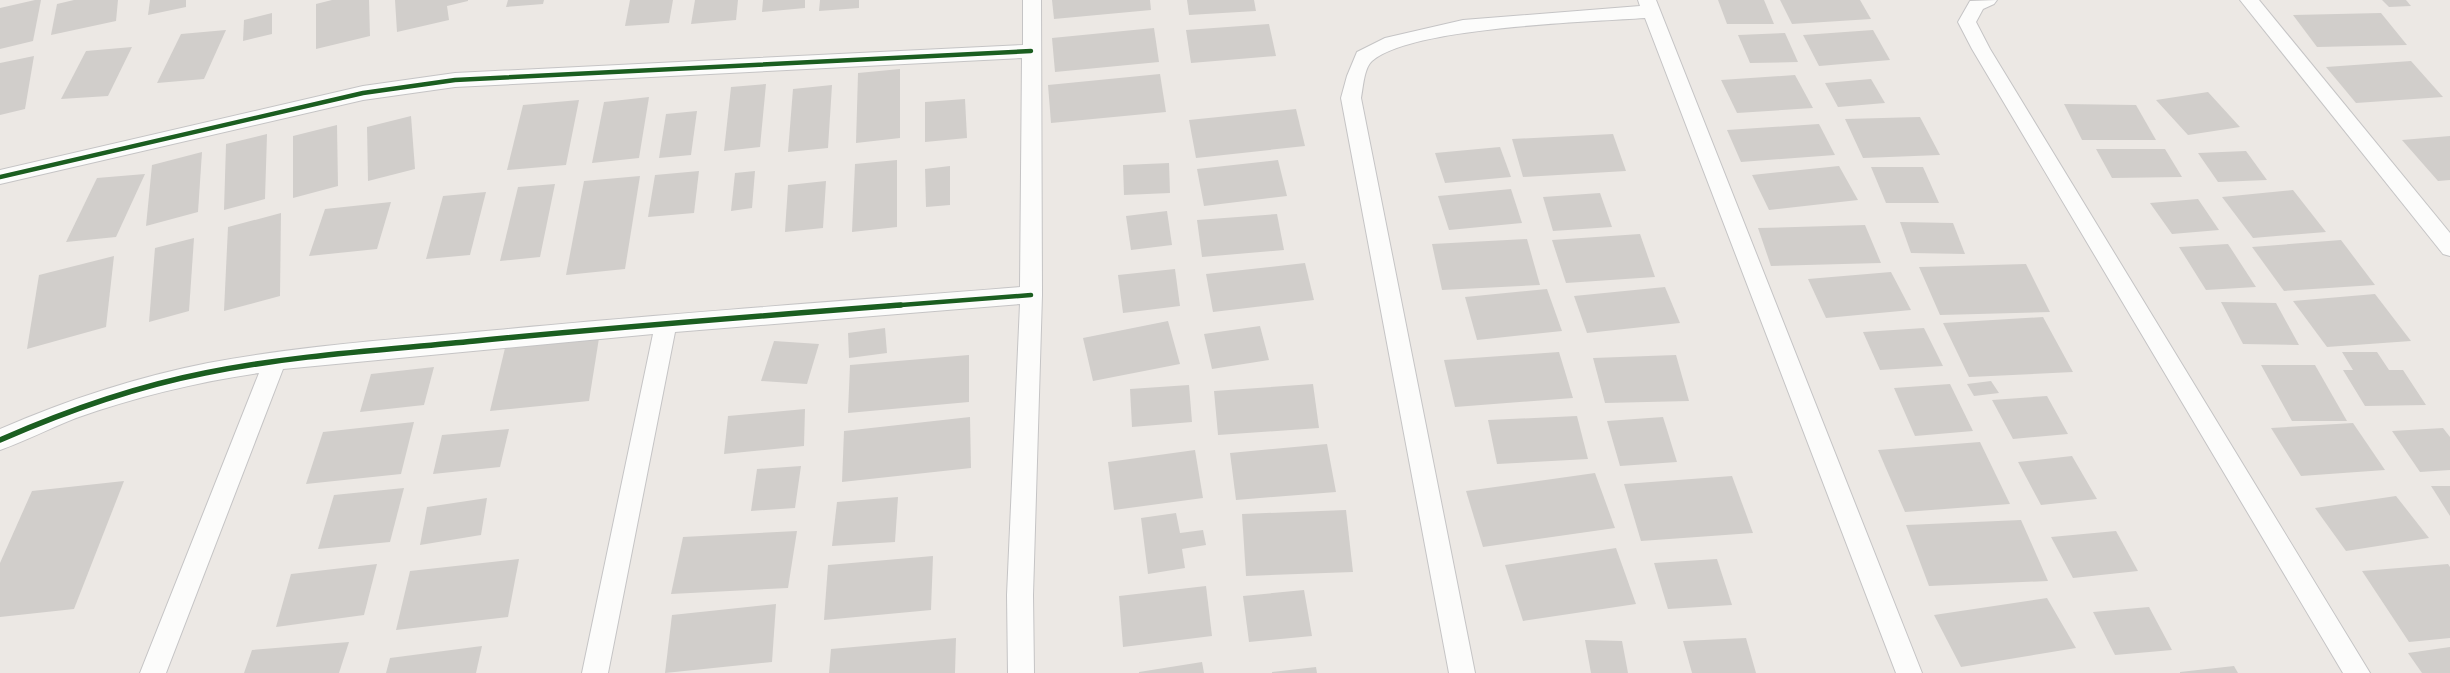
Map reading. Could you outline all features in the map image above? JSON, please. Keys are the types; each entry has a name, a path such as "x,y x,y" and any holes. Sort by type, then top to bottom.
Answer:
{"street":[{"path":"1021,673 1020,595 1031,295 1032,0"},
{"path":"1988,0 1976,5 1967,22 1981,50 2357,673"},
{"path":"2249,0 2450,248"},
{"path":"1462,673 1351,98 1356,76 1364,57 1392,42 1427,32 1463,26 1649,6 1909,673"},
{"path":"0,177 363,93 411,85 455,80 1031,51"},
{"path":"0,440 42,420 108,398 184,378 275,361 666,322 1031,295"},
{"path":"595,673 666,322"},
{"path":"153,673 275,361"}],"building":[{"path":"41,0 33,41 0,49 0,8"},
{"path":"74,0 118,0 116,21 51,35 57,4"},
{"path":"150,0 186,0 186,7 148,15"},
{"path":"332,0 369,0 370,36 316,49 316,4"},
{"path":"395,0 468,1 447,6 449,20 397,32"},
{"path":"508,0 544,0 543,4 506,7"},
{"path":"630,0 673,0 669,23 625,26"},
{"path":"695,0 738,0 736,20 691,24"},
{"path":"763,0 805,0 805,8 762,12"},
{"path":"820,0 859,0 859,8 819,11"},
{"path":"1052,0 1150,0 1151,10 1054,19"},
{"path":"1187,0 1254,0 1256,11 1189,15"},
{"path":"1718,0 1764,0 1774,24 1727,24"},
{"path":"1780,0 1860,0 1871,19 1792,24"},
{"path":"2382,0 2406,0 2411,6 2389,7"},
{"path":"272,13 272,34 243,41 244,20"},
{"path":"2381,13 2407,45 2317,47 2293,15"},
{"path":"1269,24 1276,56 1191,63 1186,30"},
{"path":"1154,28 1159,62 1055,72 1052,38"},
{"path":"226,30 204,79 157,83 181,34"},
{"path":"1873,30 1890,60 1819,66 1803,35"},
{"path":"1785,33 1798,62 1750,63 1738,35"},
{"path":"132,47 108,96 61,99 86,51"},
{"path":"34,56 25,109 0,115 0,63"},
{"path":"2411,61 2443,97 2356,103 2326,67"},
{"path":"900,69 900,138 856,143 858,73"},
{"path":"1160,74 1166,112 1051,123 1048,85"},
{"path":"1795,75 1813,108 1737,113 1721,80"},
{"path":"1871,79 1885,103 1838,107 1825,83"},
{"path":"766,84 760,147 724,151 731,87"},
{"path":"832,85 828,148 788,152 793,89"},
{"path":"2208,92 2240,127 2188,135 2156,100"},
{"path":"649,97 639,158 592,163 604,102"},
{"path":"965,99 967,138 925,142 925,102"},
{"path":"579,100 566,165 507,170 523,105"},
{"path":"2064,104 2136,105 2156,140 2082,140"},
{"path":"1296,109 1305,146 1196,158 1189,120"},
{"path":"697,111 691,155 659,158 666,114"},
{"path":"411,116 415,169 368,181 367,127"},
{"path":"1920,117 1940,155 1863,158 1845,119"},
{"path":"1819,124 1835,155 1741,162 1727,130"},
{"path":"337,125 338,186 293,198 293,136"},
{"path":"267,134 265,199 224,210 226,144"},
{"path":"1613,134 1626,171 1523,177 1512,139"},
{"path":"2450,136 2450,180 2438,181 2402,140"},
{"path":"1500,147 1511,177 1445,183 1435,153"},
{"path":"2096,149 2165,149 2182,177 2112,178"},
{"path":"2246,151 2267,180 2218,182 2198,153"},
{"path":"202,152 198,212 146,226 152,165"},
{"path":"897,160 897,227 852,232 855,164"},
{"path":"1278,160 1287,196 1204,206 1197,169"},
{"path":"1169,163 1170,193 1124,195 1123,165"},
{"path":"950,166 950,205 926,207 925,169"},
{"path":"1839,166 1858,200 1769,210 1752,175"},
{"path":"1871,167 1923,167 1939,203 1886,203"},
{"path":"699,171 694,213 648,217 655,175"},
{"path":"755,171 752,208 731,211 735,173"},
{"path":"145,174 116,237 66,242 97,178"},
{"path":"640,176 625,269 566,275 584,181"},
{"path":"826,181 823,228 785,232 788,185"},
{"path":"555,184 540,257 500,261 518,187"},
{"path":"1511,189 1522,223 1449,230 1438,196"},
{"path":"2293,190 2326,232 2253,238 2222,197"},
{"path":"486,192 470,255 426,259 443,196"},
{"path":"1600,193 1612,227 1553,231 1543,197"},
{"path":"2198,199 2219,230 2172,234 2150,203"},
{"path":"391,202 377,249 309,256 325,209"},
{"path":"1167,211 1172,245 1131,250 1126,216"},
{"path":"281,213 280,296 224,311 228,227"},
{"path":"1277,214 1284,250 1202,257 1197,220"},
{"path":"1900,222 1953,223 1965,254 1911,253"},
{"path":"1865,225 1881,263 1771,266 1758,228"},
{"path":"1640,234 1655,277 1566,283 1552,240"},
{"path":"194,238 189,311 149,322 155,248"},
{"path":"1527,239 1540,285 1442,290 1432,244"},
{"path":"2341,240 2375,285 2284,291 2252,247"},
{"path":"2228,244 2256,287 2206,290 2179,247"},
{"path":"114,256 106,327 27,349 39,275"},
{"path":"1305,263 1314,300 1213,312 1206,274"},
{"path":"2026,264 2050,312 1940,315 1919,267"},
{"path":"1175,269 1180,306 1123,313 1118,275"},
{"path":"1891,272 1911,310 1826,318 1808,279"},
{"path":"1665,287 1680,323 1587,333 1574,296"},
{"path":"1547,289 1562,331 1477,340 1465,297"},
{"path":"2375,294 2411,341 2327,347 2293,301"},
{"path":"2221,302 2276,303 2299,345 2243,344"},
{"path":"2043,317 2073,372 1969,377 1943,323"},
{"path":"1168,321 1180,364 1093,381 1083,338"},
{"path":"1260,326 1269,360 1212,369 1204,334"},
{"path":"885,328 887,353 849,358 848,333"},
{"path":"1924,328 1943,366 1880,370 1863,332"},
{"path":"599,338 589,401 490,411 505,348"},
{"path":"774,341 819,344 807,384 761,381"},
{"path":"1559,352 1573,398 1455,407 1444,360"},
{"path":"2342,352 2377,352 2389,370 2403,370 2426,405 2365,406 2343,370 2353,370"},
{"path":"969,355 969,402 848,413 850,365"},
{"path":"1676,355 1689,401 1605,403 1593,358"},
{"path":"2261,365 2315,365 2347,421 2292,421"},
{"path":"434,367 424,405 360,412 371,374"},
{"path":"1991,381 1999,393 1974,396 1967,384"},
{"path":"1313,384 1319,428 1218,435 1214,391"},
{"path":"1950,384 1973,431 1915,436 1894,388"},
{"path":"1189,385 1192,422 1132,427 1130,389"},
{"path":"2047,396 2068,434 2013,439 1992,400"},
{"path":"805,409 804,446 724,454 728,416"},
{"path":"1577,416 1588,459 1497,464 1488,420"},
{"path":"970,417 971,468 842,482 844,431"},
{"path":"1663,417 1677,462 1620,466 1607,421"},
{"path":"414,422 401,474 306,484 323,432"},
{"path":"2353,423 2385,470 2301,476 2271,428"},
{"path":"2443,428 2450,437 2450,470 2420,472 2392,431"},
{"path":"509,429 500,467 433,474 442,435"},
{"path":"1980,442 2010,504 1905,512 1878,450"},
{"path":"1327,444 1336,492 1236,500 1230,453"},
{"path":"1195,450 1203,498 1114,510 1108,462"},
{"path":"2072,456 2097,499 2041,505 2018,462"},
{"path":"801,466 795,508 751,511 757,469"},
{"path":"1595,473 1615,528 1483,547 1466,491"},
{"path":"1732,476 1753,533 1641,541 1624,484"},
{"path":"124,481 74,609 0,617 0,563 32,491"},
{"path":"2431,486 2450,486 2450,516"},
{"path":"404,488 390,542 318,549 334,495"},
{"path":"2396,496 2429,538 2346,551 2315,508"},
{"path":"898,497 895,542 832,546 837,502"},
{"path":"487,498 481,535 420,545 427,507"},
{"path":"1346,510 1353,572 1246,576 1242,514"},
{"path":"1176,513 1180,533 1203,530 1206,545 1182,549 1185,568 1148,574 1141,518"},
{"path":"2021,520 2048,581 1929,586 1906,525"},
{"path":"797,531 788,588 671,594 683,537"},
{"path":"2116,531 2138,571 2073,578 2051,537"},
{"path":"1616,548 1636,604 1523,621 1505,565"},
{"path":"933,556 931,610 824,620 828,565"},
{"path":"519,559 508,617 396,630 410,571"},
{"path":"1717,559 1732,605 1668,609 1654,563"},
{"path":"377,564 364,615 276,627 291,574"},
{"path":"2448,564 2450,567 2450,638 2409,642 2362,571"},
{"path":"1206,586 1212,636 1123,647 1119,596"},
{"path":"1304,590 1312,636 1249,642 1243,596"},
{"path":"2047,598 2076,648 1961,667 1934,615"},
{"path":"776,604 772,662 665,673 672,615"},
{"path":"2149,607 2172,650 2115,655 2093,612"},
{"path":"956,638 955,673 829,673 831,649"},
{"path":"1746,638 1756,673 1692,673 1683,641"},
{"path":"1585,640 1622,641 1628,673 1591,673"},
{"path":"349,642 339,673 244,673 252,650"},
{"path":"482,646 476,673 386,673 390,658"},
{"path":"2450,647 2450,673 2422,673 2408,653"},
{"path":"1202,662 1204,673 1139,673 1139,672"},
{"path":"2234,666 2238,673 2180,673 2180,672"},
{"path":"1316,667 1317,673 1272,673 1272,672"}],"cycle path":[{"path":"0,177 363,93 455,80 1031,51"},
{"path":"0,440 33,425 101,400 171,380 241,366 355,352 622,327 1031,295"}]}
